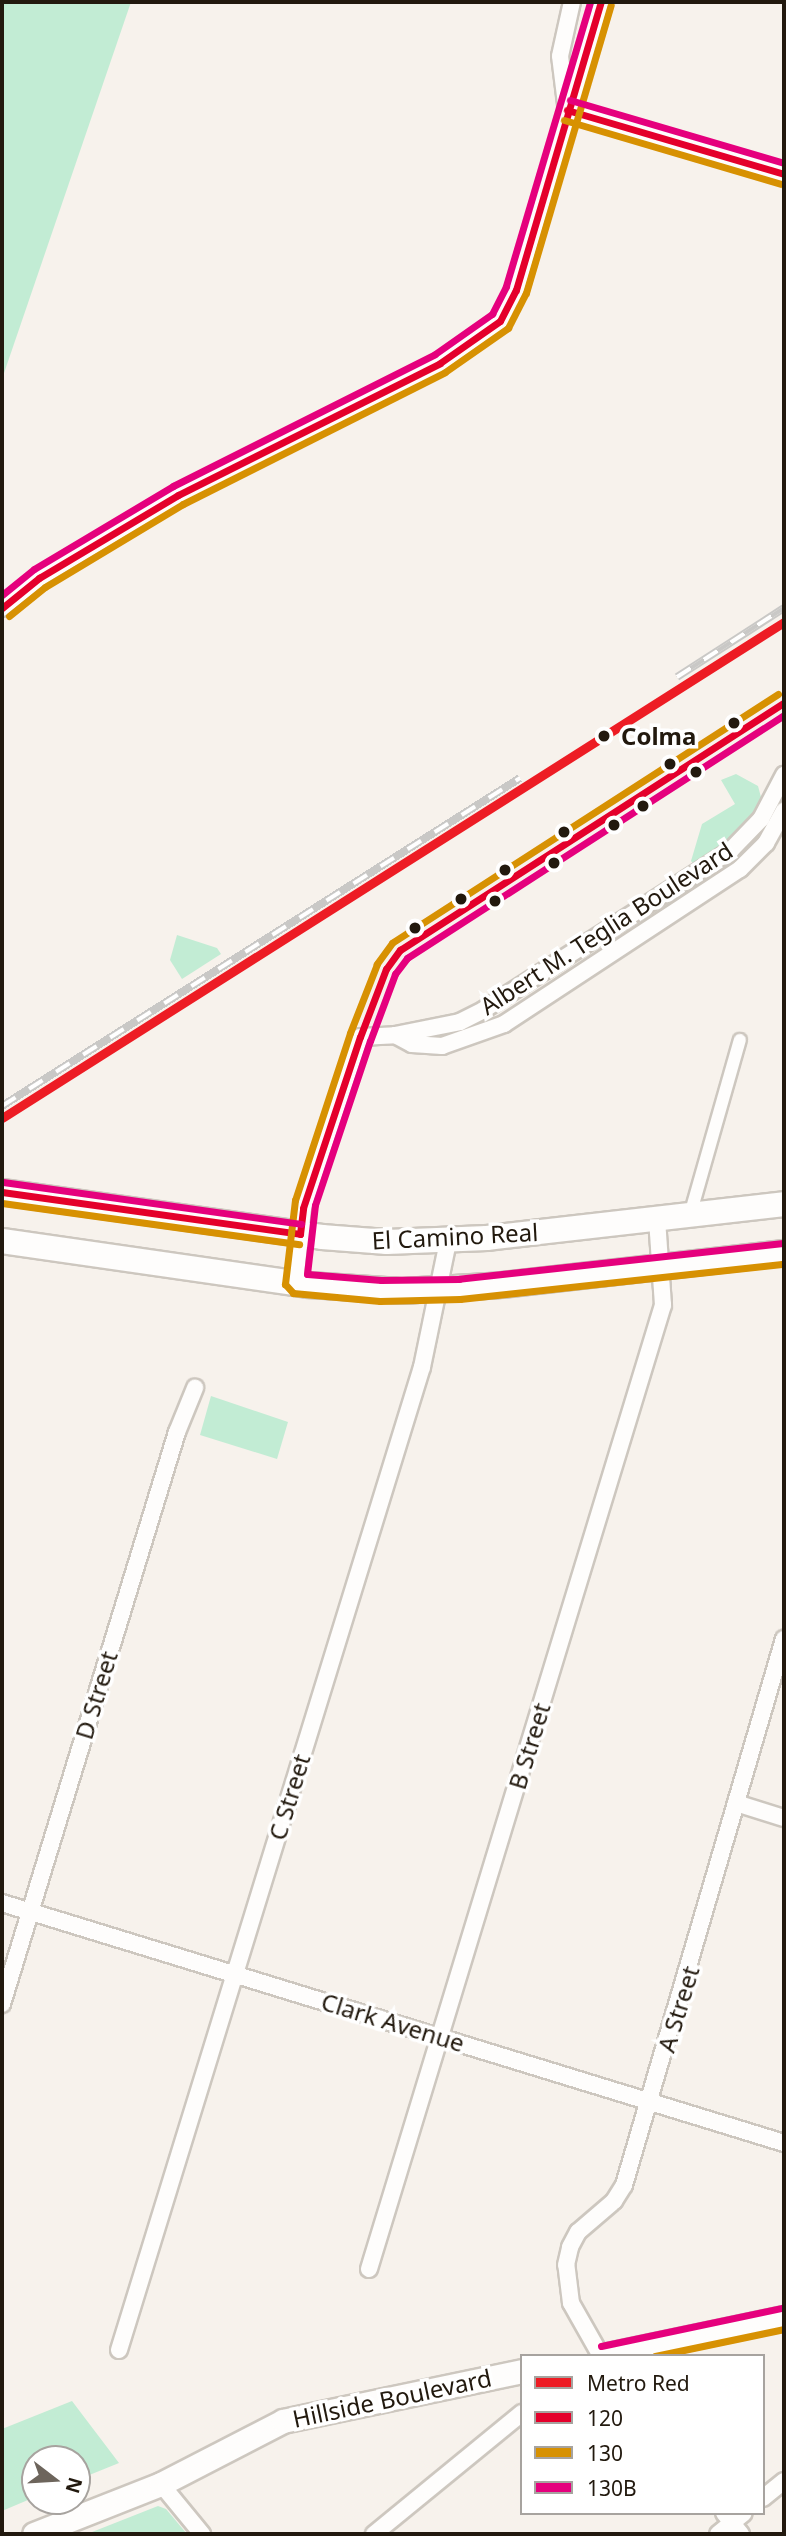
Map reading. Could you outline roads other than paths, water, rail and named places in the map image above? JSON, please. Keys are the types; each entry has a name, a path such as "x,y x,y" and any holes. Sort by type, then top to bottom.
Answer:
{"main road":[{"name":"El Camino Real","path":"2,1192 300,1234 376,1242 448,1241 784,1204"},
{"name":"El Camino Real","path":"2,1241 295,1283 441,1290 784,1253"},
{"path":"612,2354 784,2318"},
{"name":"Hillside Boulevard","path":"34,2534 161,2483 283,2421 520,2371"}],"street":[{"path":"567,110 560,56 572,2"},
{"path":"2,608 39,578 178,495 440,363 487,334 500,321 516,290 601,2"},
{"path":"567,110 784,174"},
{"name":"Albert M. Teglia Boulevard","path":"295,1283 305,1203 360,1037 395,1035 460,1022 485,1009 688,881 730,851 761,820 784,775"},
{"name":"Albert M. Teglia Boulevard","path":"395,1035 412,1044 442,1046 504,1024 740,869 766,843 784,811"},
{"path":"690,1215 740,1041"},
{"name":"B Street","path":"369,2269 663,1305 657,1219"},
{"name":"C Street","path":"119,2350 409,1409 441,1290 448,1241"},
{"name":"D Street","path":"2,2004 177,1432 195,1388"},
{"name":"A Street","path":"601,2354 571,2303 566,2265 578,2232 614,2201 624,2185 784,1639"},
{"path":"736,1803 784,1818"},
{"name":"Clark Avenue","path":"2,1903 784,2143"},
{"path":"374,2534 520,2415"},
{"path":"765,2496 784,2480"},
{"path":"161,2483 202,2534"},
{"path":"718,2534 735,2521"}],"railway":[{"path":"677,677 784,608"},
{"path":"2,1106 520,778"}],"metro line":[{"name":"Red","path":"2,1118 784,622"}],"place":[{"name":"Colma","path":"604,736"}]}
